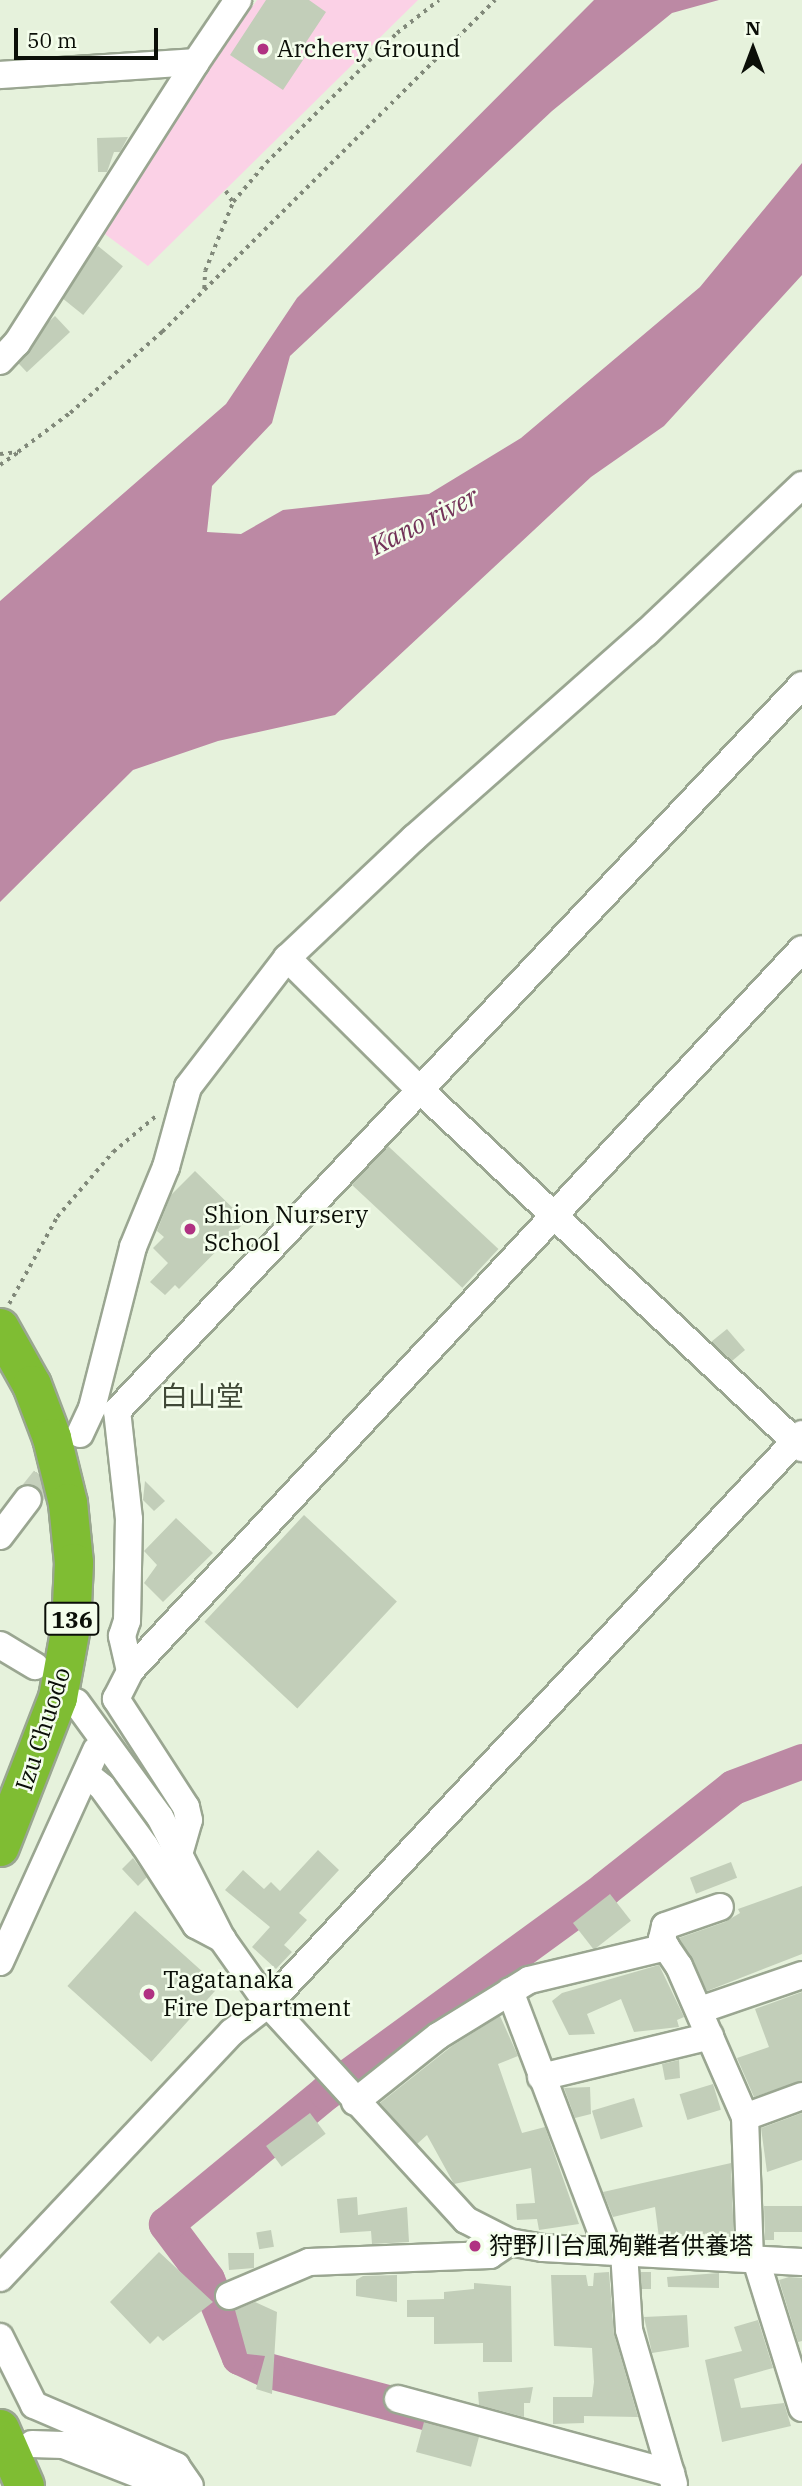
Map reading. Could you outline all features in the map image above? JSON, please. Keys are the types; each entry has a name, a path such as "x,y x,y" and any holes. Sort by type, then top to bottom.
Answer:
{"highway":[{"name":"Izu Chuodo","path":"0,1847 49,1728 71,1627 74,1563 68,1503 52,1438 2,1327"},
{"name":"Izu Chuodo","path":"0,1821 48,1695 63,1596 57,1497 29,1390"},
{"path":"11,2443 13,2486"},
{"path":"11,2443 25,2486"}],"street":[{"path":"0,362 17,343 237,0"},
{"path":"0,75 196,62"},
{"path":"80,1434 100,1379 133,1247 166,1167 188,1087 287,958 414,838 646,633 802,485"},
{"path":"130,1671 122,1636 127,1620 129,1519 117,1411 802,685"},
{"path":"180,1851 189,1820 186,1807 116,1699 130,1671 553,1213 802,949"},
{"path":"3,2270 232,2032 268,2004 800,1441 419,1089 287,958"},
{"path":"0,1536 28,1499"},
{"path":"0,1645 35,1665"},
{"path":"76,1702 125,1763 180,1851 222,1939 268,2004 355,2102 467,2220 509,2242 617,2252 802,2262"},
{"path":"0,1962 91,1762 102,1787 145,1846 196,1925 222,1939"},
{"path":"720,1907 665,1926 662,1939 700,2010 745,2118 753,2260 802,2408"},
{"path":"355,2102 438,2036 510,1991 544,1974 666,1947"},
{"path":"700,2010 802,1975"},
{"path":"510,1991 541,2077 617,2252 629,2330 673,2480"},
{"path":"541,2077 710,2036"},
{"path":"745,2118 802,2096"},
{"path":"229,2295 309,2262 490,2255 509,2242"},
{"path":"0,2337 34,2405 176,2466 190,2486"},
{"path":"398,2399 673,2480"},
{"path":"11,2443 64,2445 168,2486"}],"path":[{"path":"204,291 205,271 233,202 266,163 397,33 439,0"},
{"path":"0,465 71,413 204,291 495,0"},
{"path":"226,191 233,202"},
{"path":"0,454 18,452"},
{"path":"2,1327 57,1217 113,1152 188,1087"}],"shaded area":[{"path":"257,0 418,0 148,266 94,226"}],"water":[{"name":"Kano river","path":"594,0 719,0 672,13 552,111 290,356 272,423 212,486 207,532 241,534 283,510 429,494 521,438 700,287 802,163 802,275 664,426 591,477 335,715 218,741 133,770 0,902 0,601 226,404 297,298"}],"building":[{"name":"Archery Ground","path":"266,0 309,0 326,12 299,53 305,57 283,90 230,55"},
{"path":"128,137 120,152 114,152 107,172 98,172 97,138"},
{"path":"98,246 123,266 83,315 58,295"},
{"path":"55,316 70,332 27,372 12,356"},
{"path":"388,1146 498,1249 462,1288 352,1185"},
{"path":"195,1171 246,1221 179,1289 175,1285 165,1295 150,1282 168,1263 153,1248 164,1237 157,1231 171,1195"},
{"path":"727,1329 745,1350 732,1361 711,1342"},
{"path":"145,1481 165,1501 154,1511 143,1500"},
{"path":"304,1515 397,1602 297,1708 204,1622"},
{"path":"176,1518 213,1553 163,1602 144,1583 157,1565 144,1551"},
{"path":"318,1850 339,1870 299,1913 307,1920 284,1945 292,1952 276,1969 252,1947 270,1927 225,1890 243,1870 264,1889 271,1882 280,1891"},
{"path":"133,1858 147,1877 138,1886 122,1869"},
{"path":"731,1862 737,1878 696,1894 690,1878"},
{"path":"802,1886 802,1954 707,1991 679,1938 725,1922 740,1913 738,1909"},
{"path":"610,1894 631,1921 594,1950 573,1923"},
{"path":"135,1911 219,1987 151,2062 67,1986"},
{"path":"659,1965 684,2017 677,2020 679,2027 634,2032 621,1999 587,2014 595,2034 569,2035 552,2001 562,1993"},
{"path":"802,1992 802,2081 754,2097 737,2058 769,2047 755,2009"},
{"path":"500,2016 518,2056 498,2064 522,2133 545,2127 579,2224 539,2230 537,2219 517,2220 516,2204 535,2203 531,2168 454,2184 427,2135 417,2144 380,2103 452,2046"},
{"path":"679,2060 680,2078 665,2080 662,2064"},
{"path":"713,2084 721,2110 687,2120 680,2094"},
{"path":"590,2087 591,2114 575,2118 564,2088"},
{"path":"634,2098 643,2127 601,2140 592,2111"},
{"path":"310,2113 326,2134 282,2167 266,2146"},
{"path":"802,2113 802,2160 767,2172 761,2128"},
{"path":"731,2163 734,2242 719,2242 704,2234 659,2238 655,2207 613,2217 603,2192"},
{"path":"357,2197 358,2215 407,2207 409,2242 372,2244 371,2231 340,2233 337,2199"},
{"path":"764,2206 802,2206 802,2232 774,2232 774,2240 765,2240"},
{"path":"271,2230 274,2247 259,2249 256,2233"},
{"path":"159,2252 213,2302 163,2341 158,2336 150,2344 110,2302"},
{"path":"228,2253 254,2253 254,2268 229,2270"},
{"path":"609,2272 614,2334 638,2417 584,2416 584,2423 553,2424 553,2397 592,2397 594,2382 592,2348 554,2346 551,2275 586,2275 588,2286 593,2286 594,2273"},
{"path":"641,2272 651,2272 651,2289 641,2289"},
{"path":"719,2273 719,2288 668,2287 667,2277"},
{"path":"397,2275 397,2302 356,2296 356,2280 363,2276"},
{"path":"789,2277 802,2278 802,2341 798,2342 779,2280"},
{"path":"474,2283 511,2286 512,2362 483,2362 483,2343 434,2344 434,2317 407,2317 407,2300 444,2299 444,2292 474,2289"},
{"path":"255,2302 277,2312 272,2394 256,2389 265,2356 247,2354 235,2310"},
{"path":"687,2315 689,2347 652,2353 644,2317"},
{"path":"758,2320 773,2368 734,2379 741,2408 784,2403 791,2426 722,2442 705,2360 742,2351 734,2327"},
{"path":"533,2387 530,2403 524,2403 524,2417 479,2405 478,2392"},
{"path":"424,2422 479,2437 471,2467 416,2452"}],"waterway":[{"path":"432,2414 267,2370 239,2357 207,2279 166,2224 326,2092 604,1889 733,1787 802,1761"}],"tunnel":[{"path":"28,1499 64,1454"}],"place":[{"name":"Archery Ground","path":"263,49"},
{"name":"Shion Nursery School","path":"190,1229"},
{"name":"Tagatanaka Fire Department","path":"149,1994"},
{"name":"狩野川台風殉難者供養塔","path":"475,2246"}],"district":[{"name":"白山堂","path":"202,1396"}]}
